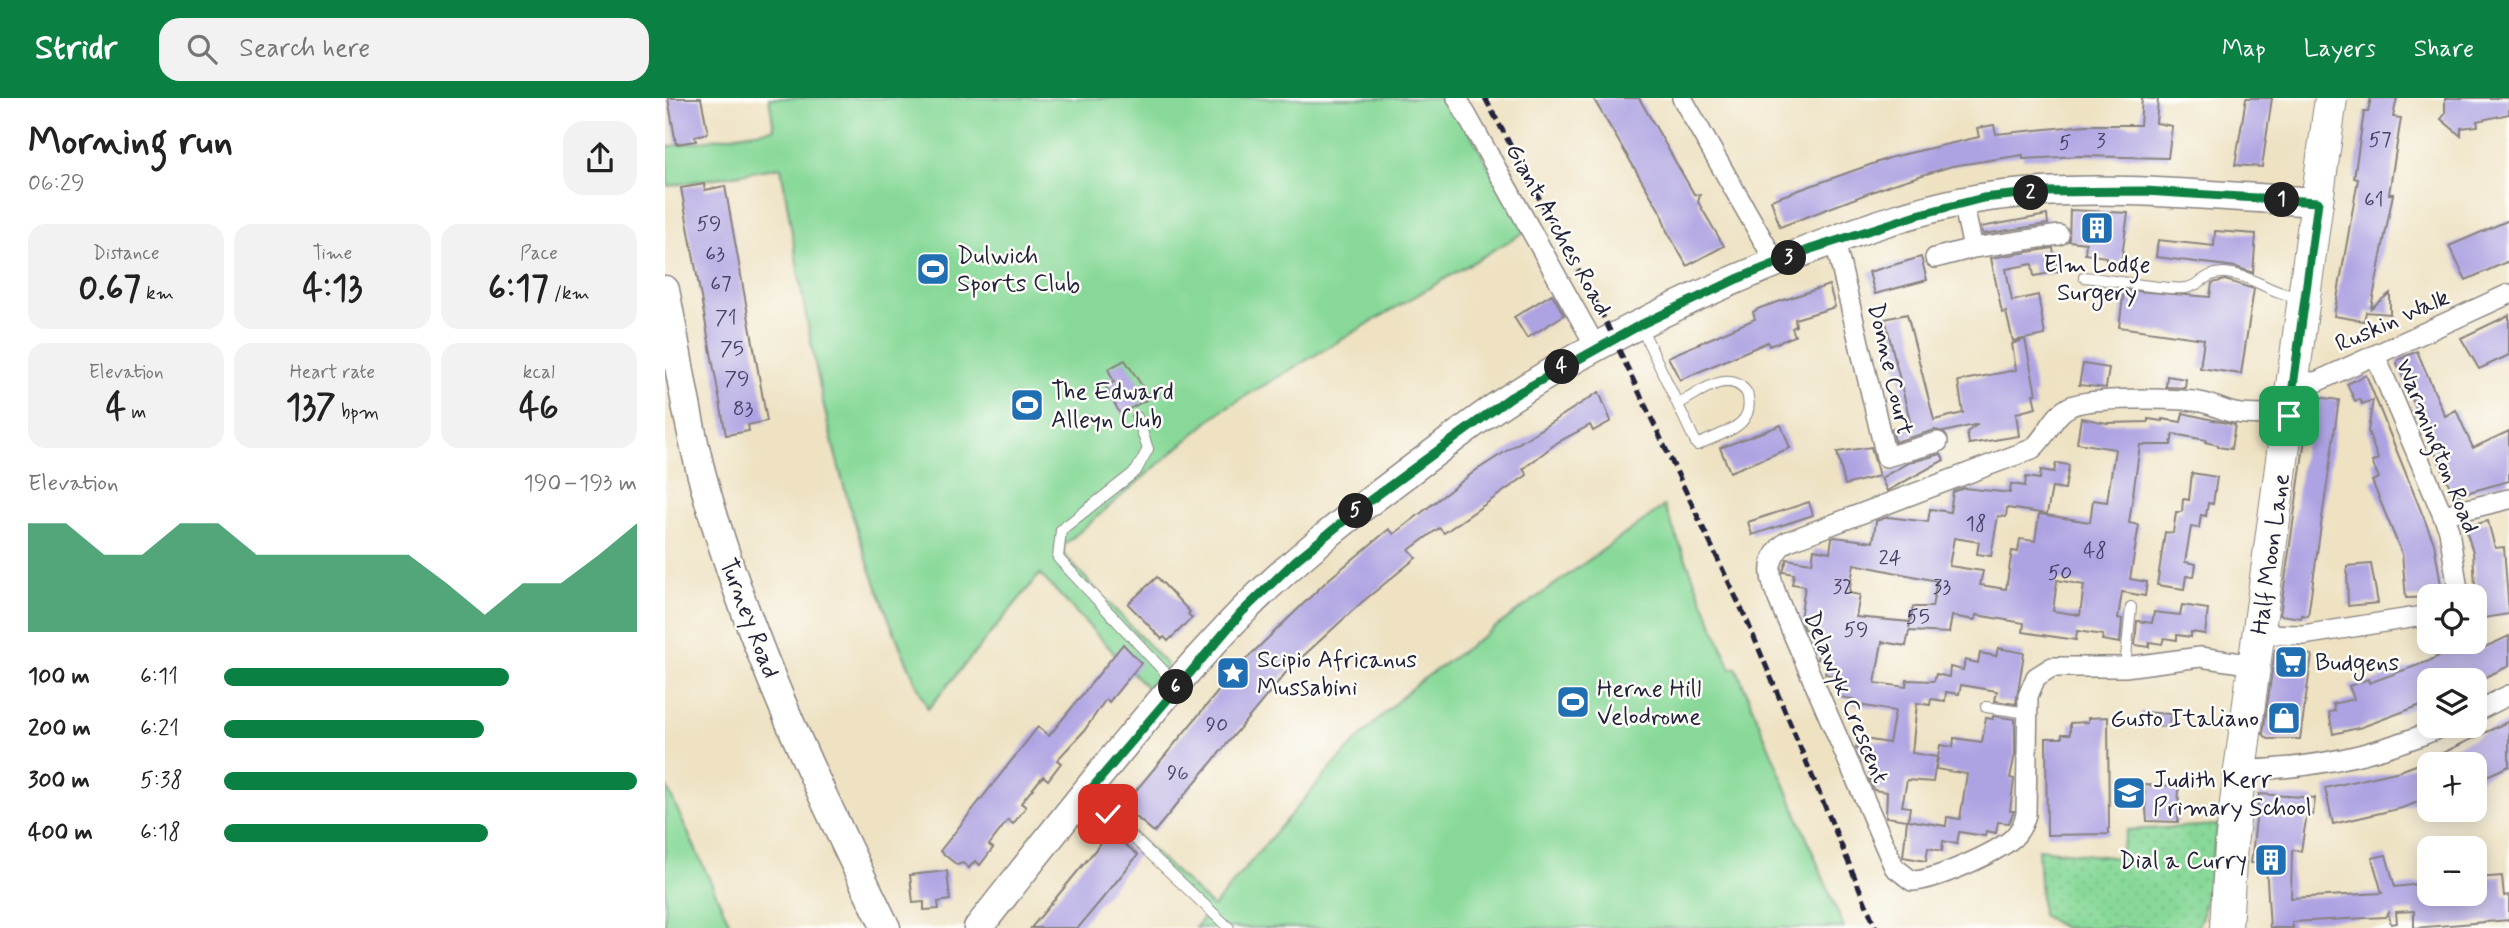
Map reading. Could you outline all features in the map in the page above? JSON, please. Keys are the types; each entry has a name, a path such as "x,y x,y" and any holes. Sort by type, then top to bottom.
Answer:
{"main road":[{"name":"Half Moon Lane","path":"2226,928 2231,845 2257,650 2277,414 2294,381 2331,98"}],"street":[{"name":"Giant Arches Road","path":"1457,98 1596,347"},
{"path":"1682,98 1776,263"},
{"path":"978,928 1177,686 1241,613 1296,560 1361,507 1511,397 1596,347 1776,263 1835,241 1963,202 2040,192 2131,191 2318,202"},
{"path":"1963,202 1973,248"},
{"path":"1935,258 1973,248 2059,235"},
{"name":"Donne Court","path":"1835,241 1886,457 1938,442"},
{"name":"Turney Road","path":"665,290 704,485 728,563 807,767 886,928"},
{"name":"Ruskin Walk","path":"2294,381 2316,382 2509,294"},
{"name":"Warmington Road","path":"2375,355 2443,514 2453,546 2457,584"},
{"name":"Delawyk Crescent","path":"2277,414 2236,414 2207,403 2186,400 2088,402 2070,407 2058,416 2040,442 2024,453 1800,536 1786,542 1775,554 1769,570 1772,585 1893,867 1905,878 1920,881 2000,847 2017,835 2026,814 2028,713 2032,682 2046,669 2062,666 2125,667 2257,650 2302,635 2417,617"},
{"path":"2443,514 2509,499"},
{"path":"2487,706 2509,695"},
{"path":"2240,770 2299,767 2341,761 2391,748 2417,737"}],"lane":[{"path":"2084,277 2187,288 2209,274 2222,273 2243,275 2281,295 2305,298"},
{"path":"1640,325 1697,445 1746,421 1750,411 1747,393 1733,381 1723,380 1678,404"},
{"path":"1137,417 1148,449 1136,471 1061,530 1058,558 1177,686"},
{"path":"2125,667 2131,607"},
{"path":"1986,707 2028,713"},
{"path":"1087,794 1229,928"}],"green space":[{"name":"The Edward Alleyn Club","path":"769,98 1450,98 1526,231 1222,410 1064,545 1063,554 1167,665 1148,689 1040,574 928,709 900,646 852,516 811,344 781,167 668,186 665,147 774,129"},
{"name":"Herne Hill Velodrome","path":"1664,506 1731,669 1736,667 1844,928 1195,928 1206,915 1101,815 1096,814 1107,801 1109,810 1213,907 1335,764 1415,685"},
{"path":"665,783 732,928 665,928"},
{"path":"2218,825 2203,913 2197,928 2064,928 2042,915 2038,849 2119,858 2127,830"}],"building":[{"path":"668,98 701,98 708,133 695,136 696,141 676,144"},
{"path":"1593,98 1639,98 1694,194 1700,195 1698,202 1724,246 1687,266 1667,231 1661,213"},
{"path":"2142,98 2158,99 2156,123 2172,126 2168,158 2080,156 2023,159 2023,155 1952,166 1890,185 1780,227 1771,200 1892,157 1979,137 1977,128 1994,125 1996,134 2086,125 2140,125"},
{"path":"2246,98 2272,98 2262,167 2235,165"},
{"path":"2371,98 2397,98 2393,117 2401,118 2389,194 2393,194 2371,308 2390,293 2390,314 2366,312 2364,321 2334,316 2358,179 2354,178 2364,112 2368,112"},
{"path":"2445,98 2509,98 2509,114 2477,121 2478,126 2461,128 2461,136 2441,119 2445,114"},
{"path":"704,184 705,190 725,186 767,421 748,425 749,431 726,435 681,188"},
{"name":"Elm Lodge Surgery","path":"2070,210 2128,213 2121,263 2106,261 2106,257 2085,254 2086,243 2069,241"},
{"path":"2047,215 2048,224 1983,234 1981,227"},
{"path":"2509,220 2509,261 2466,280 2449,246"},
{"path":"2215,231 2256,234 2253,273 2236,267 2156,257 2158,240 2214,246"},
{"path":"2053,248 2057,272 2034,276 2032,264 2006,269 2012,301 2038,295 2045,335 2013,341 2006,312 2002,313 1991,258"},
{"path":"1921,257 1927,280 1875,294 1869,272"},
{"path":"2225,280 2254,289 2241,374 2200,368 2204,339 2119,327 2124,290 2210,297 2212,283"},
{"path":"1829,285 1835,307 1795,319 1796,326 1792,328 1795,336 1769,346 1768,342 1680,380 1668,357 1755,319 1753,312 1760,308"},
{"path":"1552,294 1564,315 1527,338 1514,317"},
{"path":"1907,314 1934,420 1963,413 1958,381 2016,370 2012,344 2025,339 2036,394 2033,394 2036,408 2016,413 2019,436 1969,444 1967,432 1978,424 1944,432 1935,430 1895,442 1892,429 1911,425 1885,319"},
{"path":"2509,315 2509,355 2479,369 2461,338"},
{"path":"2417,351 2445,416 2456,410 2473,448 2509,431 2509,481 2455,496 2452,492 2397,364 2398,360"},
{"path":"1125,360 1150,398 1120,414 1106,387 1114,382 1108,369"},
{"path":"2083,364 2109,368 2106,388 2079,385"},
{"path":"2366,375 2434,543 2441,584 2417,584 2417,598 2406,598 2402,554 2372,481 2379,478 2372,462 2378,459 2368,431 2373,400 2362,404 2360,399 2355,401 2347,384"},
{"path":"2167,376 2186,379 2185,388 2166,387"},
{"path":"1599,392 1611,421 1593,431 1590,425 1558,442 1523,469 1527,475 1444,533 1439,528 1409,550 1416,558 1361,603 1288,670 1154,832 1123,806 1240,665 1329,579 1389,529 1394,534 1475,471"},
{"path":"2311,396 2339,400 2308,616 2302,615 2301,618 2280,615"},
{"path":"2183,413 2235,425 2231,449 2218,447 2205,442 2206,440 2173,434 2171,445 2140,445 2129,523 2139,525 2130,579 2147,582 2145,596 2122,592 2118,618 2122,619 2120,643 2102,640 2103,635 2077,631 2076,640 2023,632 2024,623 1976,615 1975,620 1952,616 1949,633 1909,631 1906,646 1882,642 1875,683 1906,687 1907,680 1934,681 1936,674 1949,677 1950,667 1963,670 1965,660 1978,663 1980,653 1996,656 1998,648 2024,653 2016,704 1995,701 1997,691 1961,685 1959,694 1946,692 1945,701 1931,699 1930,705 1917,703 1912,753 1937,757 1933,782 1907,780 1902,806 1910,807 1908,820 1946,826 1947,817 1960,819 1967,774 1936,769 1940,745 1953,747 1954,738 1982,742 1986,718 1993,719 1993,716 2015,719 2015,754 2010,778 2014,779 2010,811 2014,811 2009,823 1998,822 1996,833 1986,831 1985,836 1959,832 1957,844 1943,841 1942,851 1928,848 1926,861 1903,857 1907,820 1886,817 1887,792 1874,790 1869,779 1870,753 1856,749 1858,738 1889,743 1895,711 1852,704 1853,699 1839,697 1842,677 1825,674 1827,660 1817,659 1819,642 1810,641 1812,630 1804,629 1800,619 1805,586 1792,584 1794,574 1783,572 1787,559 1812,563 1814,549 1830,552 1832,538 1873,542 1876,521 1888,517 1928,522 1930,509 1950,512 1953,492 1964,488 2010,493 2011,484 2025,486 2026,477 2040,479 2041,470 2054,472 2056,463 2069,465 2065,489 2052,487 2047,514 2007,508 2006,517 1998,516 1991,556 1977,554 1979,542 1954,538 1949,566 1983,571 1980,585 2006,589 2012,551 2018,552 2020,539 2035,541 2039,514 2090,522 2093,500 2107,502 2115,449 2077,443 2081,418 2107,423 2148,422 2148,419 2181,422","holes":["1854,564 1937,581 1932,607 1913,607 1909,628 1910,622 1856,617 1860,595 1849,593","2057,580 2084,585 2080,615 2053,611"]},
{"path":"1781,425 1790,448 1730,472 1720,448"},
{"path":"1871,447 1879,476 1845,485 1837,452"},
{"path":"1941,454 1944,460 1887,491 1881,478 1908,463"},
{"path":"2192,473 2217,477 2213,504 2208,503 2206,516 2201,515 2199,528 2191,527 2185,562 2196,564 2194,577 2186,576 2184,589 2157,585 2165,532 2173,533 2176,512 2182,512 2183,499 2189,500"},
{"path":"1809,502 1813,515 1752,535 1748,522"},
{"path":"2488,521 2495,548 2504,547 2509,614 2487,617 2487,584 2475,584 2473,552 2465,527"},
{"path":"2371,564 2378,603 2348,606 2347,566"},
{"path":"1157,577 1190,612 1188,614 1192,618 1168,641 1164,637 1162,639 1128,604"},
{"path":"2182,605 2208,609 2205,634 2191,632 2191,637 2177,635 2177,640 2164,638 2162,644 2149,642 2149,647 2135,645 2137,621 2152,623 2154,612 2180,615"},
{"path":"2509,636 2509,666 2487,676 2487,668 2417,668 2417,706 2362,727 2333,734 2329,712 2335,711 2333,704 2354,699 2349,686 2368,679 2369,683 2442,654 2487,654 2487,646"},
{"path":"1123,644 1141,663 1109,702 1106,699 1084,731 1057,760 1061,763 1048,780 1043,776 1021,803 1026,807 1013,824 1008,820 989,845 993,848 980,865 975,861 969,868 963,863 957,865 940,851 1038,727 1049,736"},
{"path":"2275,650 2312,655 2300,739 2268,739 2263,734"},
{"path":"2140,712 2170,714 2169,727 2139,725"},
{"path":"2108,717 2109,834 2047,835 2046,738 2062,738 2062,734 2070,734 2070,723 2088,722 2088,718"},
{"path":"2509,721 2509,766 2487,776 2487,752 2445,752 2474,738 2487,738 2487,732"},
{"path":"2417,765 2417,802 2333,824 2325,788"},
{"path":"2144,785 2179,786 2178,822 2147,821"},
{"path":"2259,794 2315,798 2313,815 2307,814 2301,851 2292,850 2291,898 2382,893 2372,858 2386,855 2395,887 2417,884 2417,906 2487,906 2487,877 2502,876 2504,896 2509,895 2509,920 2414,928 2414,911 2396,912 2397,923 2391,924 2388,913 2385,917 2292,922 2293,928 2270,928 2266,865 2251,863"},
{"path":"1110,832 1138,855 1112,887 1078,928 1031,928"},
{"path":"947,871 950,900 938,902 939,909 924,910 924,902 913,903 910,875"}],"railway":[{"path":"1485,98 1603,316 1748,623 1876,928"}],"place":[{"name":"Elm Lodge Surgery","path":"2097,228"},
{"name":"Dulwich Sports Club","path":"933,269"},
{"name":"The Edward Alleyn Club","path":"1027,405"},
{"name":"Budgens","path":"2291,662"},
{"name":"Scipio Africanus Mussabini","path":"1233,673"},
{"name":"Herne Hill Velodrome","path":"1573,702"},
{"name":"Gusto Italiano","path":"2284,718"},
{"name":"Judith Kerr Primary School","path":"2129,793"},
{"name":"Dial a Curry","path":"2271,860"}],"route":[{"path":"1108,814 1087,794 1241,613 1296,560 1361,507 1511,397 1596,347 1737,279 1835,241 1963,202 2001,195 2145,191 2318,202 2289,416"}]}
